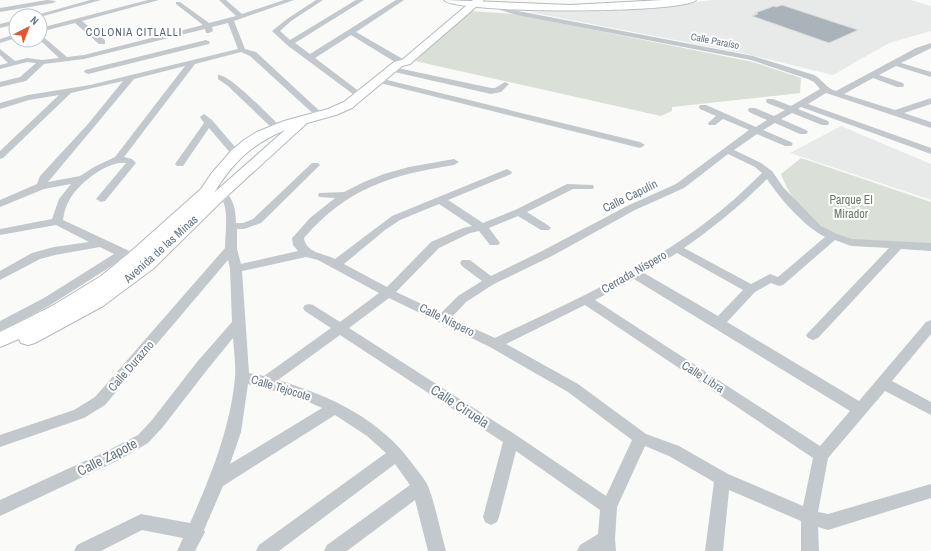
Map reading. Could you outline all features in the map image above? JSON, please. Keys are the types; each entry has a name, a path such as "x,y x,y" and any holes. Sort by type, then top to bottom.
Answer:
{"main road":[{"path":"449,0 595,7 691,0"},
{"path":"544,0 612,0"}],"street":[{"path":"0,10 34,2 53,0"},
{"path":"48,13 98,0"},
{"path":"48,28 146,1 156,0"},
{"path":"222,0 241,16"},
{"path":"267,0 274,6"},
{"path":"0,67 32,60 42,62 64,58 84,57 230,20 291,0"},
{"path":"320,0 276,30 290,43 360,95"},
{"path":"290,43 361,0"},
{"path":"310,58 401,0"},
{"name":"Avenida de las Minas","path":"0,352 64,321 97,302 148,264 214,193 216,177 236,154 249,143 278,129 321,116 348,105 476,2"},
{"name":"Calle Paraíso","path":"476,2 525,14 753,58 811,77 817,80 825,90 931,125"},
{"path":"118,159 195,61 206,42 210,29 208,26 178,3"},
{"path":"76,20 102,42"},
{"path":"230,20 242,50"},
{"path":"352,32 399,64 491,91 498,90 505,84"},
{"path":"88,72 206,42"},
{"path":"48,43 64,58"},
{"path":"837,94 918,50 931,45"},
{"path":"0,106 69,90 90,87 242,50 253,54 321,116"},
{"path":"918,50 931,54"},
{"path":"2,54 14,64"},
{"path":"0,86 23,79 42,62"},
{"path":"895,63 931,75"},
{"path":"873,75 900,85"},
{"path":"41,186 44,178 91,126 132,76"},
{"path":"221,76 278,129"},
{"path":"379,80 640,145"},
{"path":"0,156 69,90"},
{"name":"Calle Capulín","path":"443,318 462,300 490,281 548,253 631,208 680,186 756,130 825,90"},
{"path":"770,101 825,123"},
{"path":"895,113 931,101"},
{"path":"800,104 931,151"},
{"path":"704,107 788,144"},
{"path":"752,110 803,132"},
{"path":"712,123 723,115"},
{"path":"180,164 206,119 236,154"},
{"name":"Avenida de las Minas","path":"0,340 58,310 107,280 129,256 214,193 304,120"},
{"path":"727,150 758,165 765,177 779,189 817,228 833,236 851,242 931,248"},
{"path":"56,221 58,210 63,200 81,179 101,166 118,159 127,160 131,163 101,200"},
{"path":"236,269 306,253 299,245 298,238 307,227 325,210 346,195 370,182 402,172 454,162"},
{"path":"232,226 244,226 257,221 315,166"},
{"path":"335,266 381,228 396,218 507,172"},
{"name":"Cerrada Níspero","path":"495,344 585,300 686,242 713,223 765,177"},
{"path":"0,204 41,186 81,179"},
{"path":"266,382 339,327 388,293 436,245 467,230 482,228 520,212 571,186 589,186"},
{"name":"Calle Tejocote","path":"214,193 228,200 232,226 231,249 236,269 242,376 302,393 335,407 372,432 397,454 420,486 437,551"},
{"path":"323,195 346,195"},
{"path":"440,200 482,228 494,243"},
{"path":"520,212 545,228"},
{"path":"0,232 56,221 129,256"},
{"path":"719,323 751,289 770,278 779,282 833,236"},
{"path":"0,276 36,256 54,251 102,243"},
{"path":"813,335 897,246"},
{"path":"676,248 751,289"},
{"name":"Calle Durazno","path":"0,441 79,414 100,401 231,249"},
{"name":"Calle Níspero","path":"306,253 322,257 335,266 388,293 495,344 573,388 642,438 674,451 722,479 809,517 828,522 931,491"},
{"path":"0,327 129,256"},
{"path":"466,263 490,281"},
{"path":"634,273 719,323 860,410"},
{"name":"Calle Libra","path":"585,300 821,455"},
{"name":"Calle Ciruela","path":"309,308 512,439 609,506"},
{"name":"Calle Zapote","path":"0,508 114,455 143,439 157,424 202,366 238,324"},
{"path":"810,551 809,517 821,455 883,383 926,339 931,325"},
{"path":"186,551 196,532 217,481 233,432 242,376"},
{"path":"883,383 931,409"},
{"path":"217,481 335,407"},
{"path":"586,551 606,545 609,506 642,438"},
{"path":"491,517 512,439"},
{"path":"265,551 397,454"},
{"path":"714,551 722,479"},
{"path":"333,551 420,486"},
{"path":"83,551 142,522 196,532"}],"shaded area":[{"path":"712,0 911,0 931,6 931,31 889,43 833,75 738,52 529,12 615,11"},
{"path":"841,126 931,164 931,200 790,153"}],"green space":[{"path":"470,11 515,14 753,62 801,78 800,93 672,107 672,111 661,116 415,61"},
{"name":"Parque El Mirador","path":"801,158 931,202 931,244 854,240 827,230 808,216 799,207 786,186 781,174"}],"building":[{"path":"782,5 858,30 829,43 752,16 758,14 755,13 774,6 776,7"}],"district":[{"name":"COLONIA CITLALLI","path":"134,32"}]}
